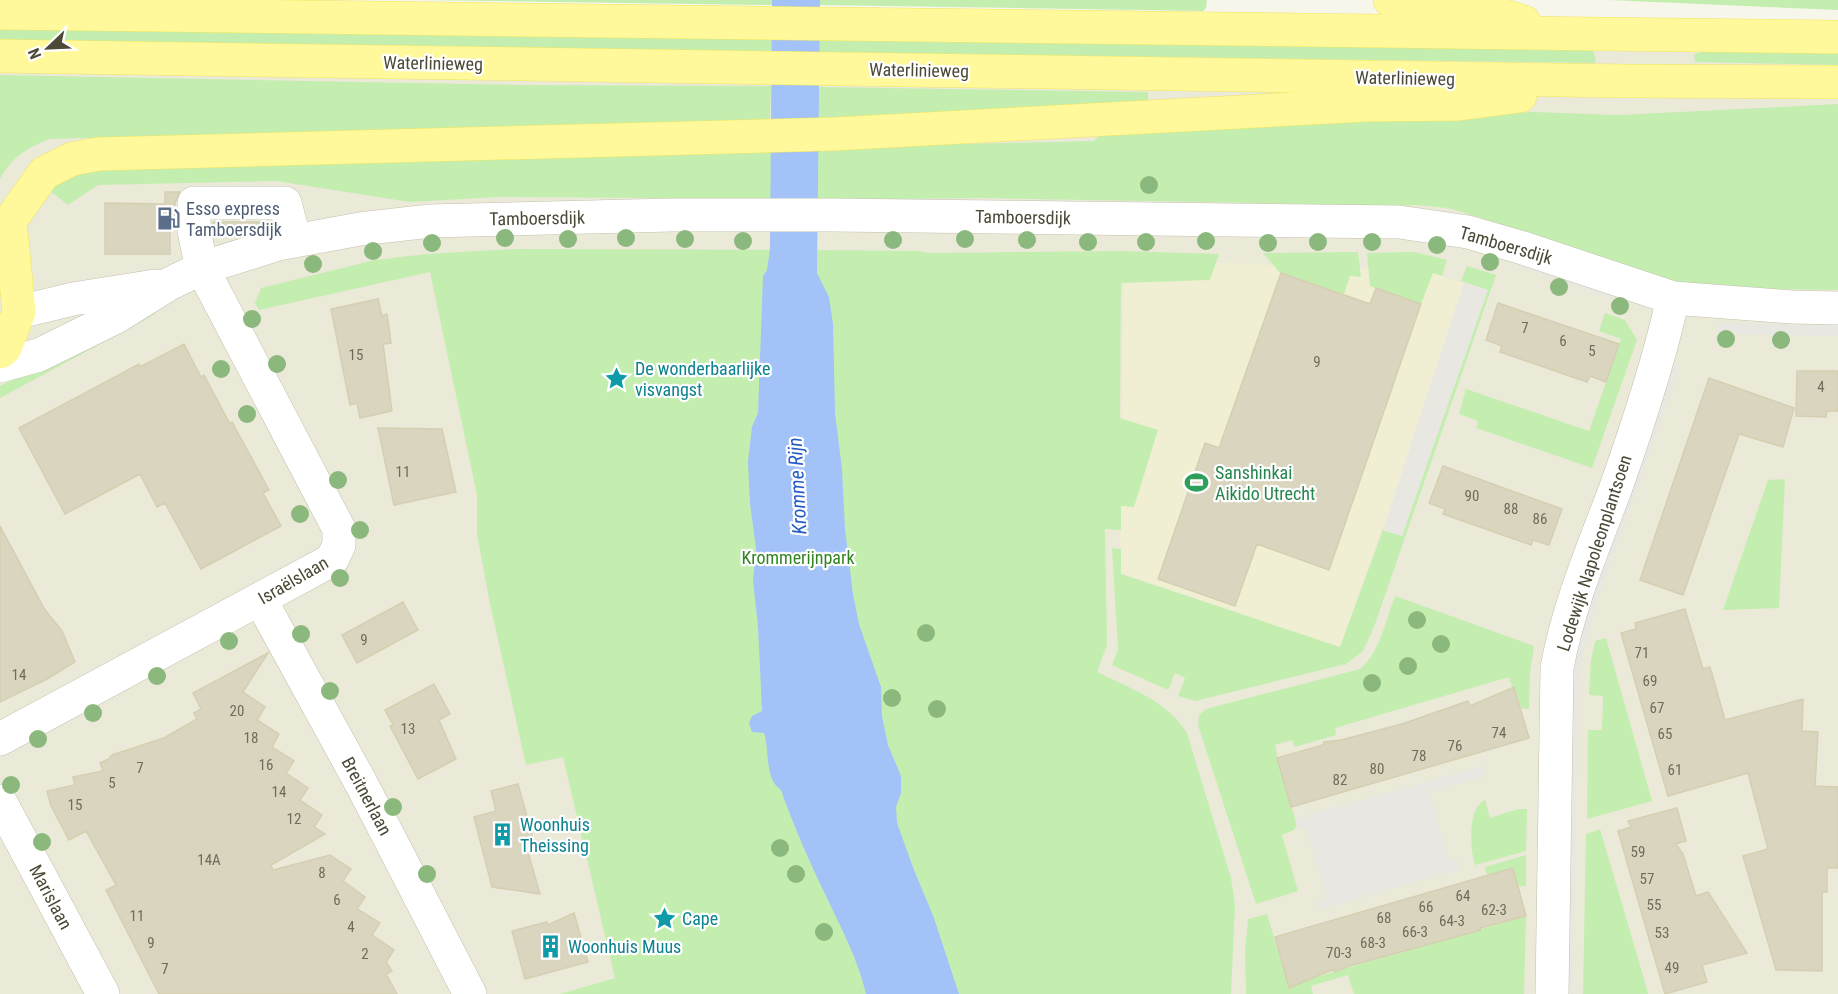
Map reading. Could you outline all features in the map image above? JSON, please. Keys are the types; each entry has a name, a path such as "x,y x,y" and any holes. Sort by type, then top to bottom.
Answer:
{"main road":[{"path":"1390,0 1461,2 1560,33"},
{"path":"0,13 1838,37"},
{"name":"Waterlinieweg","path":"0,56 1629,81 1838,82"},
{"path":"0,352 4,348 19,312 10,222 44,173 72,159 99,154 834,134 1367,105 1460,104 1629,81"}],"street":[{"name":"Israëlslaan","path":"0,739 332,560 339,545 339,529 202,268 194,231 194,203 285,203 295,241"},
{"name":"Tamboersdijk","path":"169,284 202,268 295,241 360,229 430,221 671,215 834,215 1399,222 1468,232 1673,298 1838,308"},
{"path":"19,312 73,299 169,284"},
{"path":"0,366 39,355 116,317 169,284"},
{"name":"Lodewijk Napoleonplantsoen","path":"1552,994 1559,659 1584,571 1616,486 1665,336 1673,298"},
{"name":"Breitnerlaan","path":"260,599 362,785 470,994"},
{"name":"Marislaan","path":"0,801 103,994"}],"shaded area":[{"path":"1838,30 1838,994 0,994 0,73"},
{"path":"1511,255 1615,290 1612,299 1509,263"},
{"path":"1124,259 1426,271 1488,291 1402,536 1382,529 1340,647 1120,573"},
{"path":"1464,282 1488,290 1402,536 1383,530"},
{"path":"1717,324 1838,325 1838,336 1720,334 1717,333"},
{"path":"1672,363 1680,366 1594,611 1580,668 1573,994 1564,994 1570,663"},
{"path":"1483,766 1486,776 1429,792 1449,861 1457,859 1460,869 1320,909 1317,900 1327,897 1306,828 1298,830 1295,819"}],"green space":[{"path":"422,0 772,0 772,5"},
{"path":"820,0 1207,0 1203,11 820,5"},
{"path":"1608,0 1838,0 1838,10"},
{"path":"0,28 1593,50 1596,61 1593,63 0,41"},
{"path":"1703,52 1838,53 1838,65 1695,62 1694,54"},
{"path":"0,75 517,85 771,86 770,120 49,139 21,154 10,164 0,179"},
{"path":"818,87 1148,92 1148,110 818,121"},
{"path":"1838,104 1838,290 1704,288 1656,277 1448,208 1414,205 1369,208 1310,204 980,198 817,200 818,147 1094,141 1102,133 1359,117 1534,112 1619,115"},
{"path":"772,150 771,199 498,197 410,202 276,181 98,185 68,205 49,190 80,170"},
{"name":"Krommerijnpark","path":"515,249 825,250 932,253 1122,251 1219,254 1210,280 1121,283 1120,418 1158,430 1134,507 1121,506 1121,530 1105,529 1107,645 1097,672 1147,696 1169,712 1187,733 1231,878 1235,905 1231,994 560,994 615,978 563,757 526,765 489,599 477,534 477,495 430,272 259,310 255,303 261,288 375,260 426,254"},
{"path":"1358,252 1361,277 1350,276 1344,294 1280,273 1263,253"},
{"path":"1414,252 1447,260 1442,276 1433,273 1421,304 1370,286 1367,253"},
{"path":"1467,266 1496,275 1374,627 1363,651 1346,664 1195,701 1178,696 1185,678 1175,673 1168,690 1112,665 1118,649 1112,548 1121,549 1121,574 1340,647 1383,530 1402,536 1487,290 1461,281"},
{"path":"155,310 155,314 150,317 0,398 0,386 83,342"},
{"path":"1605,313 1625,320 1637,340 1592,468 1476,428 1478,421 1459,414 1466,389 1589,431 1621,339 1599,331"},
{"path":"1785,479 1779,608 1723,610 1768,480"},
{"path":"1395,596 1534,646 1530,672 1529,709 1521,708 1516,690 1513,690 1509,677 1335,728 1336,735 1295,747 1292,740 1275,745 1297,825 1294,830 1282,835 1298,891 1256,904 1198,725 1199,715 1206,709 1360,669 1373,654"},
{"path":"1606,638 1652,801 1587,819 1588,730 1602,730 1603,696 1589,695 1591,660 1595,641"},
{"path":"1485,800 1490,818 1518,809 1527,809 1526,851 1475,865 1471,830 1475,812"},
{"path":"1600,829 1648,994 1583,994 1586,834"},
{"path":"1526,855 1526,886 1518,886 1513,868 1487,875 1485,867"},
{"path":"1267,914 1288,985 1526,916 1524,994 1354,994 1348,975 1311,986 1313,994 1246,994 1245,953 1248,919"}],"water":[{"name":"Kromme Rijn","path":"772,0 820,0 817,273 829,297 833,324 835,413 853,594 859,624 881,687 882,716 888,745 901,776 901,793 896,807 897,823 934,918 959,994 866,994 849,944 808,857 781,790 772,779 764,733 752,732 749,723 752,716 762,711 753,580 756,548 750,504 748,462 752,427 758,413 763,276 767,270 770,250"}],"building":[{"path":"165,192 180,192 175,203 175,227 170,228 170,254 105,254 105,203 165,204"},
{"path":"213,222 271,222 271,226 213,227"},
{"path":"1281,273 1370,304 1376,288 1421,304 1329,570 1257,544 1235,606 1158,579 1205,443 1219,448"},
{"path":"378,299 382,316 387,314 391,343 383,344 392,411 360,418 357,403 350,405 331,309"},
{"path":"1498,303 1619,344 1606,382 1590,376 1587,382 1500,352 1502,346 1486,340"},
{"path":"184,344 201,377 204,375 230,424 232,422 269,490 263,493 281,526 201,569 165,503 157,507 140,474 65,514 19,428 139,364 140,367"},
{"path":"1797,371 1838,371 1838,411 1827,411 1826,417 1796,416"},
{"path":"1709,378 1794,408 1783,447 1739,434 1683,595 1640,580"},
{"path":"378,428 442,429 456,492 394,505"},
{"path":"1443,466 1562,509 1549,545 1533,540 1531,545 1443,514 1445,509 1429,503"},
{"path":"0,526 45,610 62,631 75,662 47,679 0,702"},
{"path":"403,602 418,630 357,663 342,635"},
{"path":"1685,609 1703,669 1710,667 1725,720 1803,699 1802,731 1818,732 1815,786 1838,787 1838,868 1827,868 1827,892 1822,892 1822,971 1776,970 1743,856 1768,849 1748,773 1668,796 1621,633 1636,629 1635,623"},
{"path":"268,653 243,692 265,707 257,720 279,734 272,747 294,761 286,773 308,788 300,800 322,815 314,827 325,834 271,865 273,870 330,855 351,869 343,881 365,897 357,909 380,923 372,935 394,950 386,962 392,971 386,974 397,994 159,994 106,890 116,885 86,831 69,840 51,806 47,791 75,785 73,777 103,771 100,763 112,755 164,738 197,719 194,713 201,709 193,693"},
{"path":"434,684 450,714 439,720 456,759 418,779 390,726 393,725 385,710"},
{"path":"1514,687 1529,738 1291,807 1277,758 1323,745 1324,742 1341,740 1402,724 1468,701 1470,706"},
{"name":"Woonhuis Theissing","path":"518,784 534,842 526,845 540,894 492,887 474,817 496,811 491,791"},
{"path":"1677,808 1686,841 1676,844 1683,854 1696,896 1708,892 1747,953 1702,965 1707,982 1665,994 1618,831 1631,827 1628,821"},
{"path":"1513,868 1526,916 1349,966 1335,972 1334,969 1289,988 1275,937"},
{"name":"Woonhuis Muus","path":"574,913 588,962 525,979 512,931 547,922 548,925"}],"place":[{"name":"Esso express Tamboersdijk","path":"168,218"},
{"name":"De wonderbaarlijke visvangst","path":"617,378"},
{"name":"Sanshinkai Aikido Utrecht","path":"1197,482"},
{"name":"Woonhuis Theissing","path":"502,834"},
{"name":"Cape","path":"664,918"},
{"name":"Woonhuis Muus","path":"550,946"}]}
